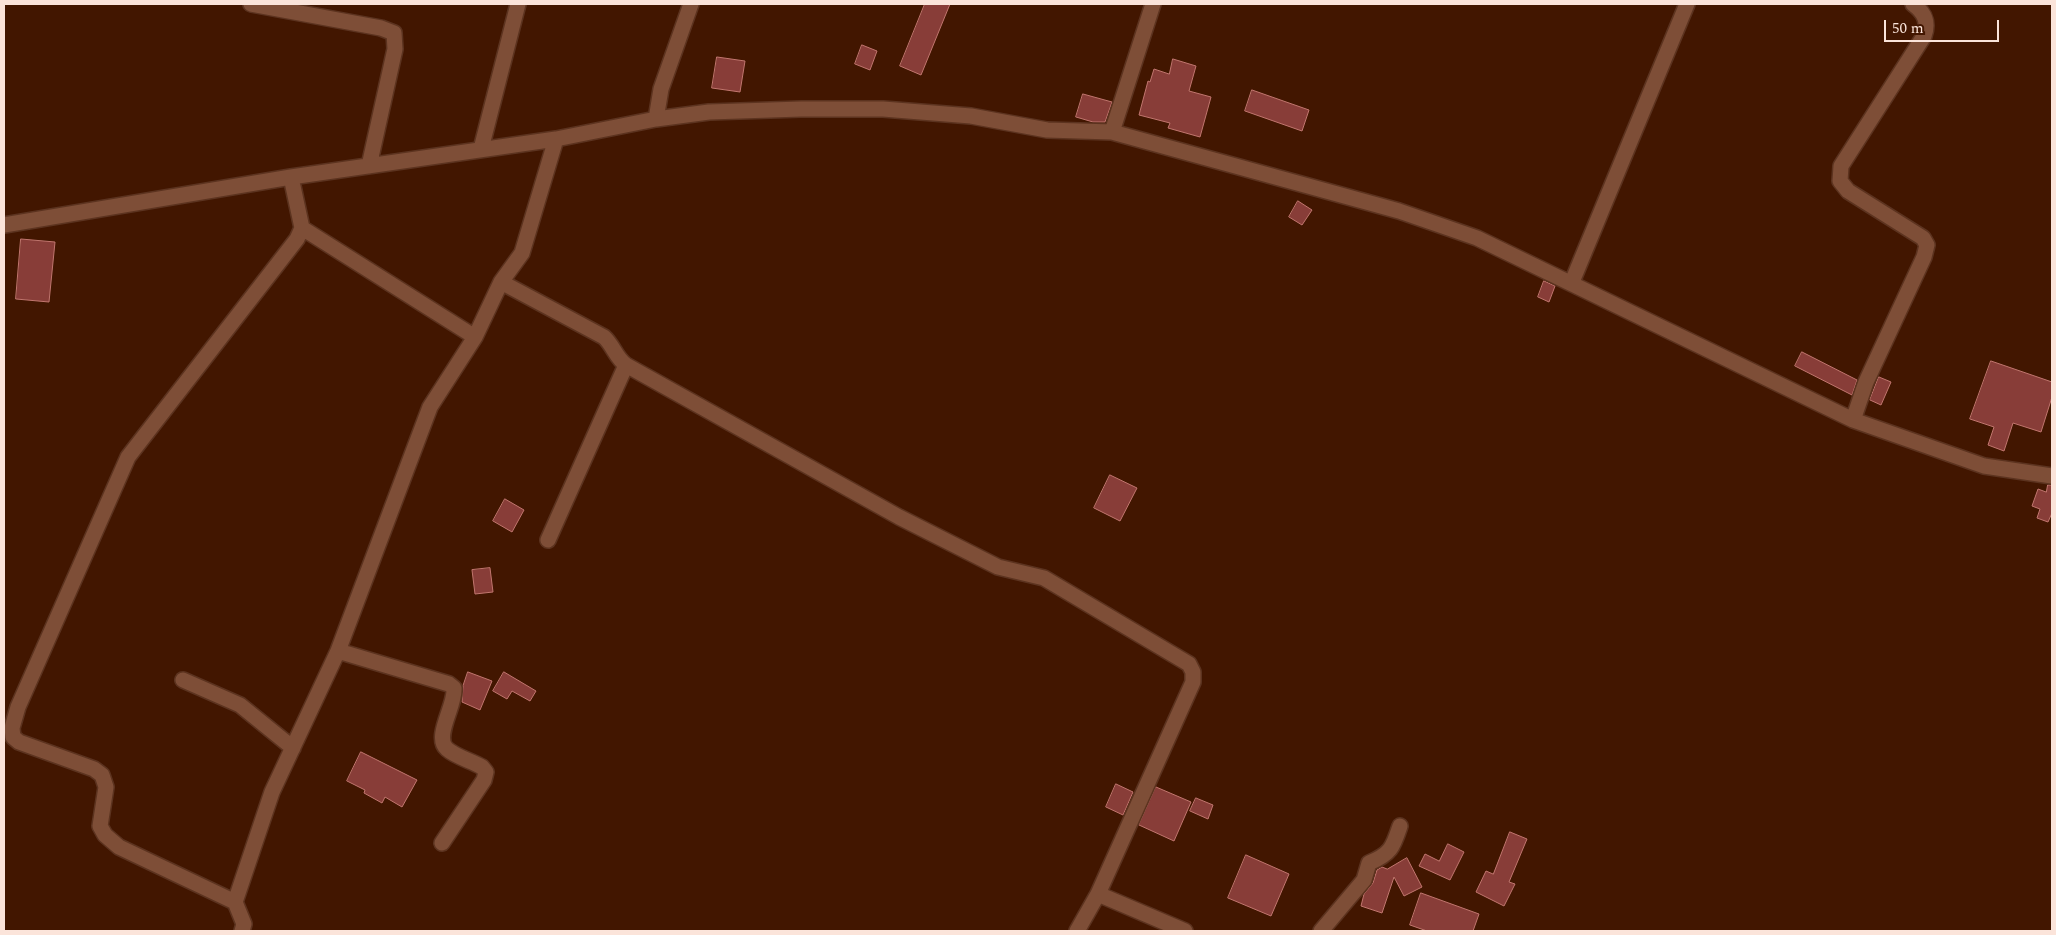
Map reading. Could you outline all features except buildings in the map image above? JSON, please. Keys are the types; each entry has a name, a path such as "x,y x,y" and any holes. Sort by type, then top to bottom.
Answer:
{"street":[{"path":"251,4 381,28 394,33 396,49 368,166"},
{"path":"481,150 518,4"},
{"path":"656,119 661,89 691,4"},
{"path":"1112,132 1153,4"},
{"path":"1572,282 1687,4"},
{"path":"1853,420 1866,382 1924,257 1927,245 1923,238 1848,191 1840,181 1840,173 1852,147 1924,36 1927,25 1926,19 1922,11 1913,4"},
{"path":"4,225 291,176 556,139 656,119 709,112 883,109 971,116 1047,130 1112,132 1399,211 1477,238 1572,282 1853,420 1984,466 2052,476"},
{"path":"235,902 272,792 338,651 430,407 475,337 501,282 522,253 556,139"},
{"path":"248,929 235,902 119,848 111,842 100,826 106,787 102,775 94,769 20,742 13,738 12,728 22,698 128,457 297,239 302,228 291,176"},
{"path":"302,228 475,337"},
{"path":"501,282 604,337 626,365 899,517 998,567 1044,578 1189,664 1192,672 1192,682 1098,894 1077,931"},
{"path":"548,540 626,365"},
{"path":"338,651 449,684 454,688 455,697 442,735 443,743 447,749 482,767 486,772 484,780 442,843"},
{"path":"183,680 240,705 293,748"},
{"path":"1321,931 1364,880 1369,863 1380,858 1393,848 1400,826"},
{"path":"1098,894 1185,931"}]}
